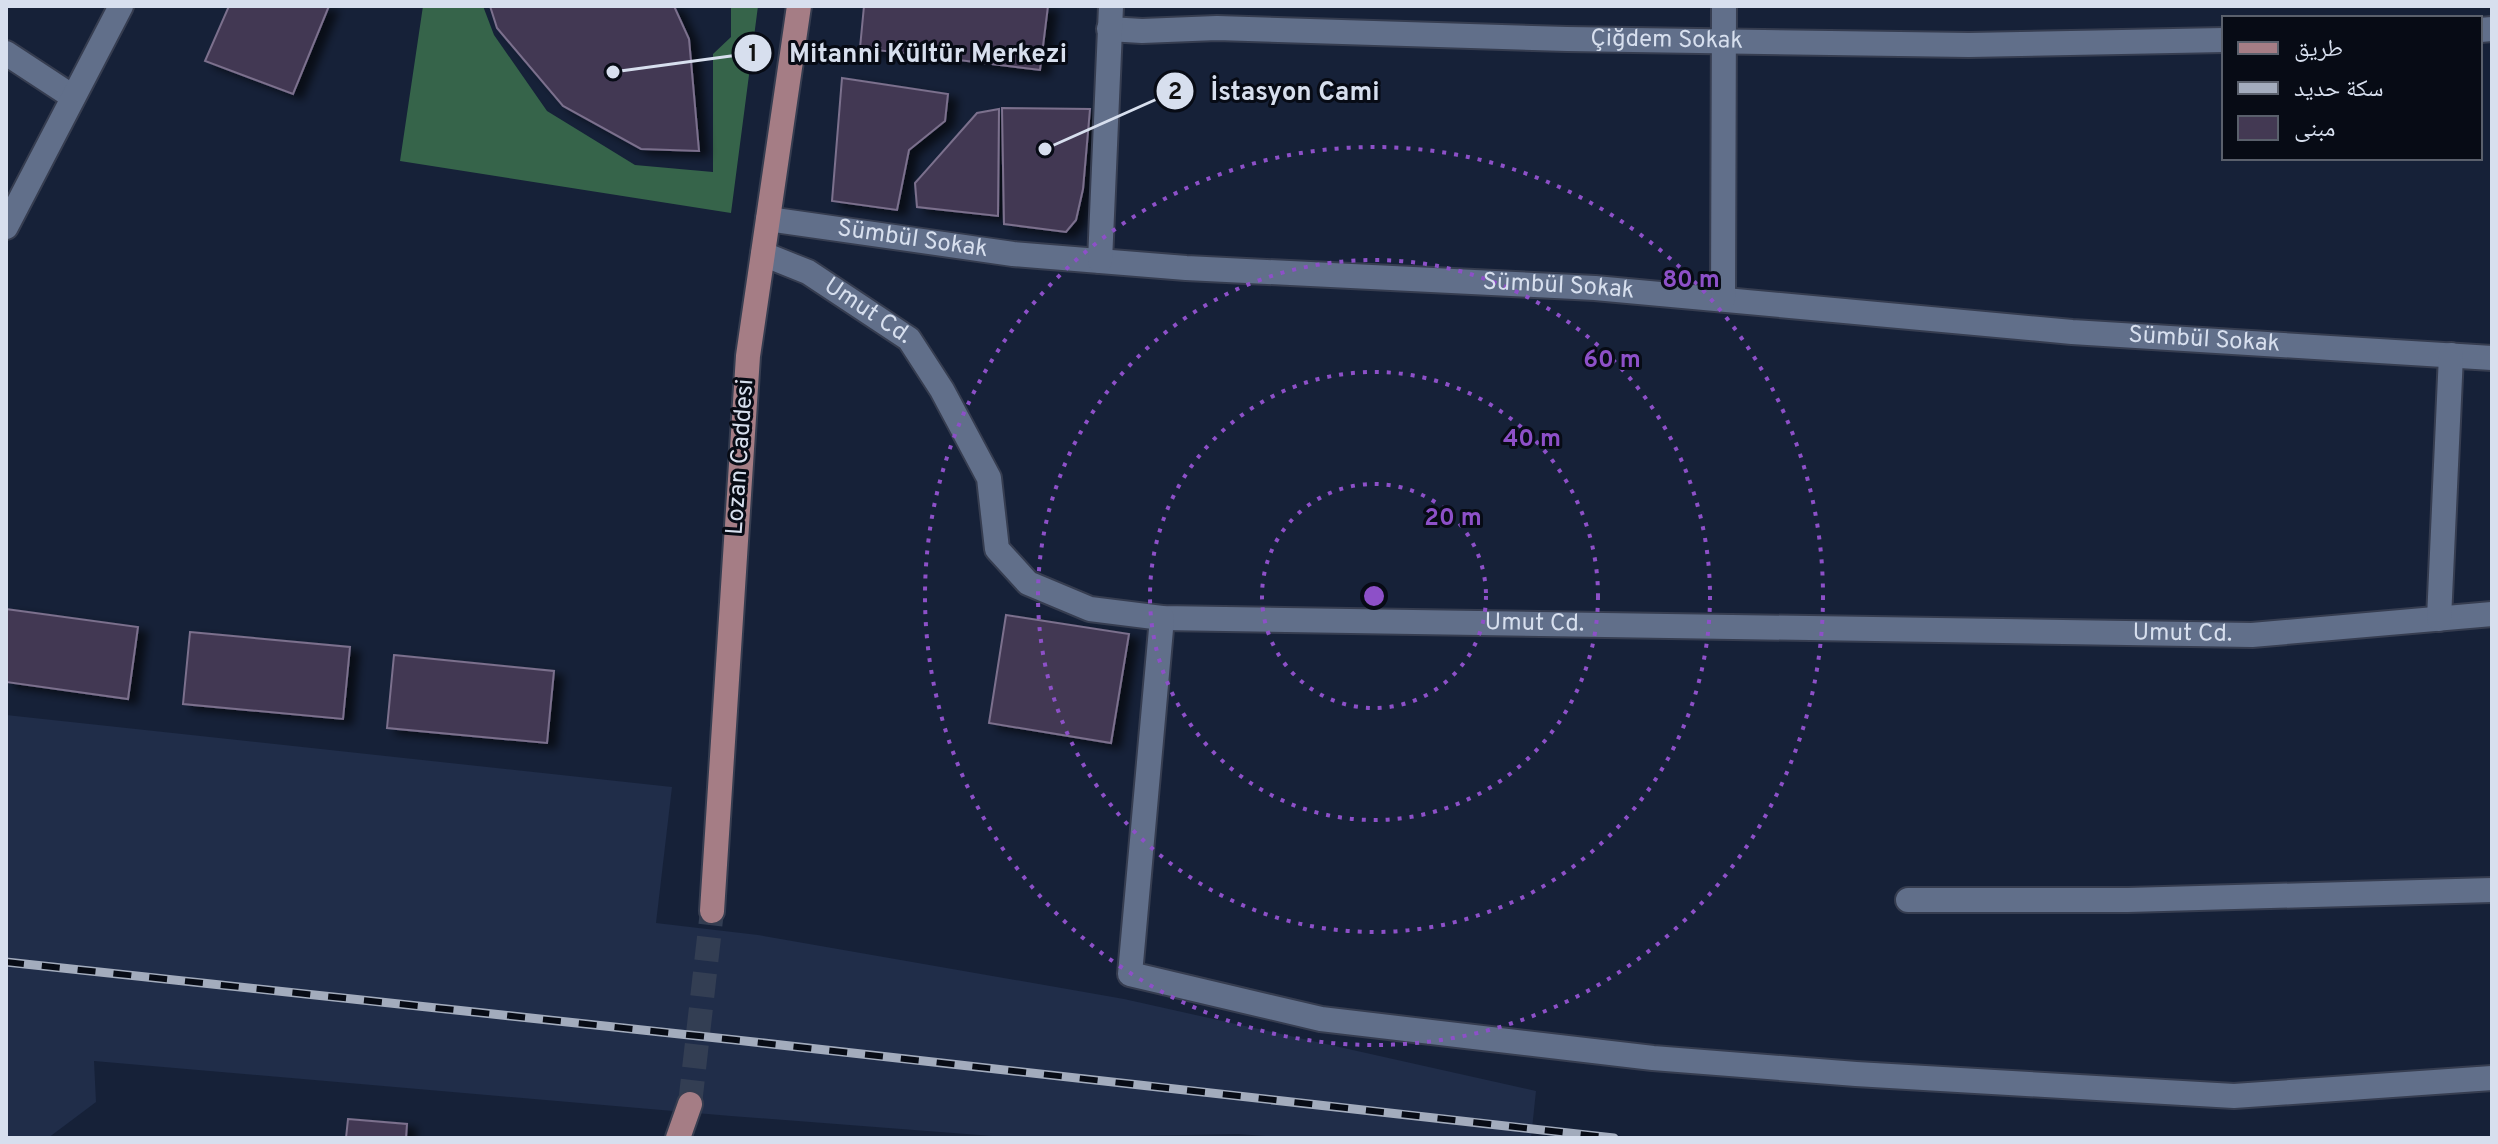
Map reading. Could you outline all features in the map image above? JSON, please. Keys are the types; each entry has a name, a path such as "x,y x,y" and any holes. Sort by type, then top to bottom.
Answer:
{"main road":[{"name":"Lozan Caddesi","path":"712,911 748,356 799,6"},
{"path":"678,1138 690,1104"}],"street":[{"path":"6,227 121,6"},
{"path":"1723,299 1724,6"},
{"path":"1100,261 1110,18"},
{"name":"Çiğdem Sokak","path":"1110,18 1142,31 1217,28 1969,45 2222,40"},
{"path":"6,53 73,97"},
{"name":"Sümbül Sokak","path":"768,219 1013,254 1186,268 1595,288 2072,332 2492,358"},
{"name":"Umut Cd.","path":"763,254 808,272 909,339 942,390 989,478 997,549 1028,583 1090,609 1162,618 2252,635 2492,614"},
{"path":"2439,619 2451,355"},
{"path":"1162,618 1130,974 1321,1019 1653,1058 1856,1074 2234,1096 2492,1078"},
{"path":"1908,900 2128,900 2492,890"}],"shaded area":[{"path":"6,715 672,787 656,923 758,935 1124,999 1536,1091 1531,1138 1291,1138 1238,1134 1019,1138 94,1061 96,1102 48,1138 6,1138"}],"green space":[{"path":"423,6 483,6 494,35 547,111 635,165 713,172 713,54 731,37 731,7 758,6 731,213 400,161"}],"building":[{"path":"229,6 329,6 293,94 205,61"},
{"path":"490,6 674,6 689,39 699,151 641,149 563,106 497,28"},
{"path":"864,6 1048,6 1040,70 860,48"},
{"path":"842,78 948,94 945,121 909,150 897,210 832,201"},
{"path":"1002,108 1090,109 1083,189 1076,220 1066,232 1004,224"},
{"path":"999,109 998,216 917,207 915,183 977,113"},
{"path":"6,609 138,627 128,699 6,682"},
{"path":"1006,615 1129,634 1111,743 989,723"},
{"path":"190,632 350,647 343,719 183,704"},
{"path":"394,655 554,671 547,743 387,728"},
{"path":"348,1119 407,1124 406,1138 346,1138"}],"tunnel":[{"path":"690,1104 712,911"}],"railway":[{"path":"6,962 1614,1138"}],"place":[{"name":"Mitanni Kültür Merkezi","path":"613,72"},
{"name":"İstasyon Cami","path":"1045,149"}]}
